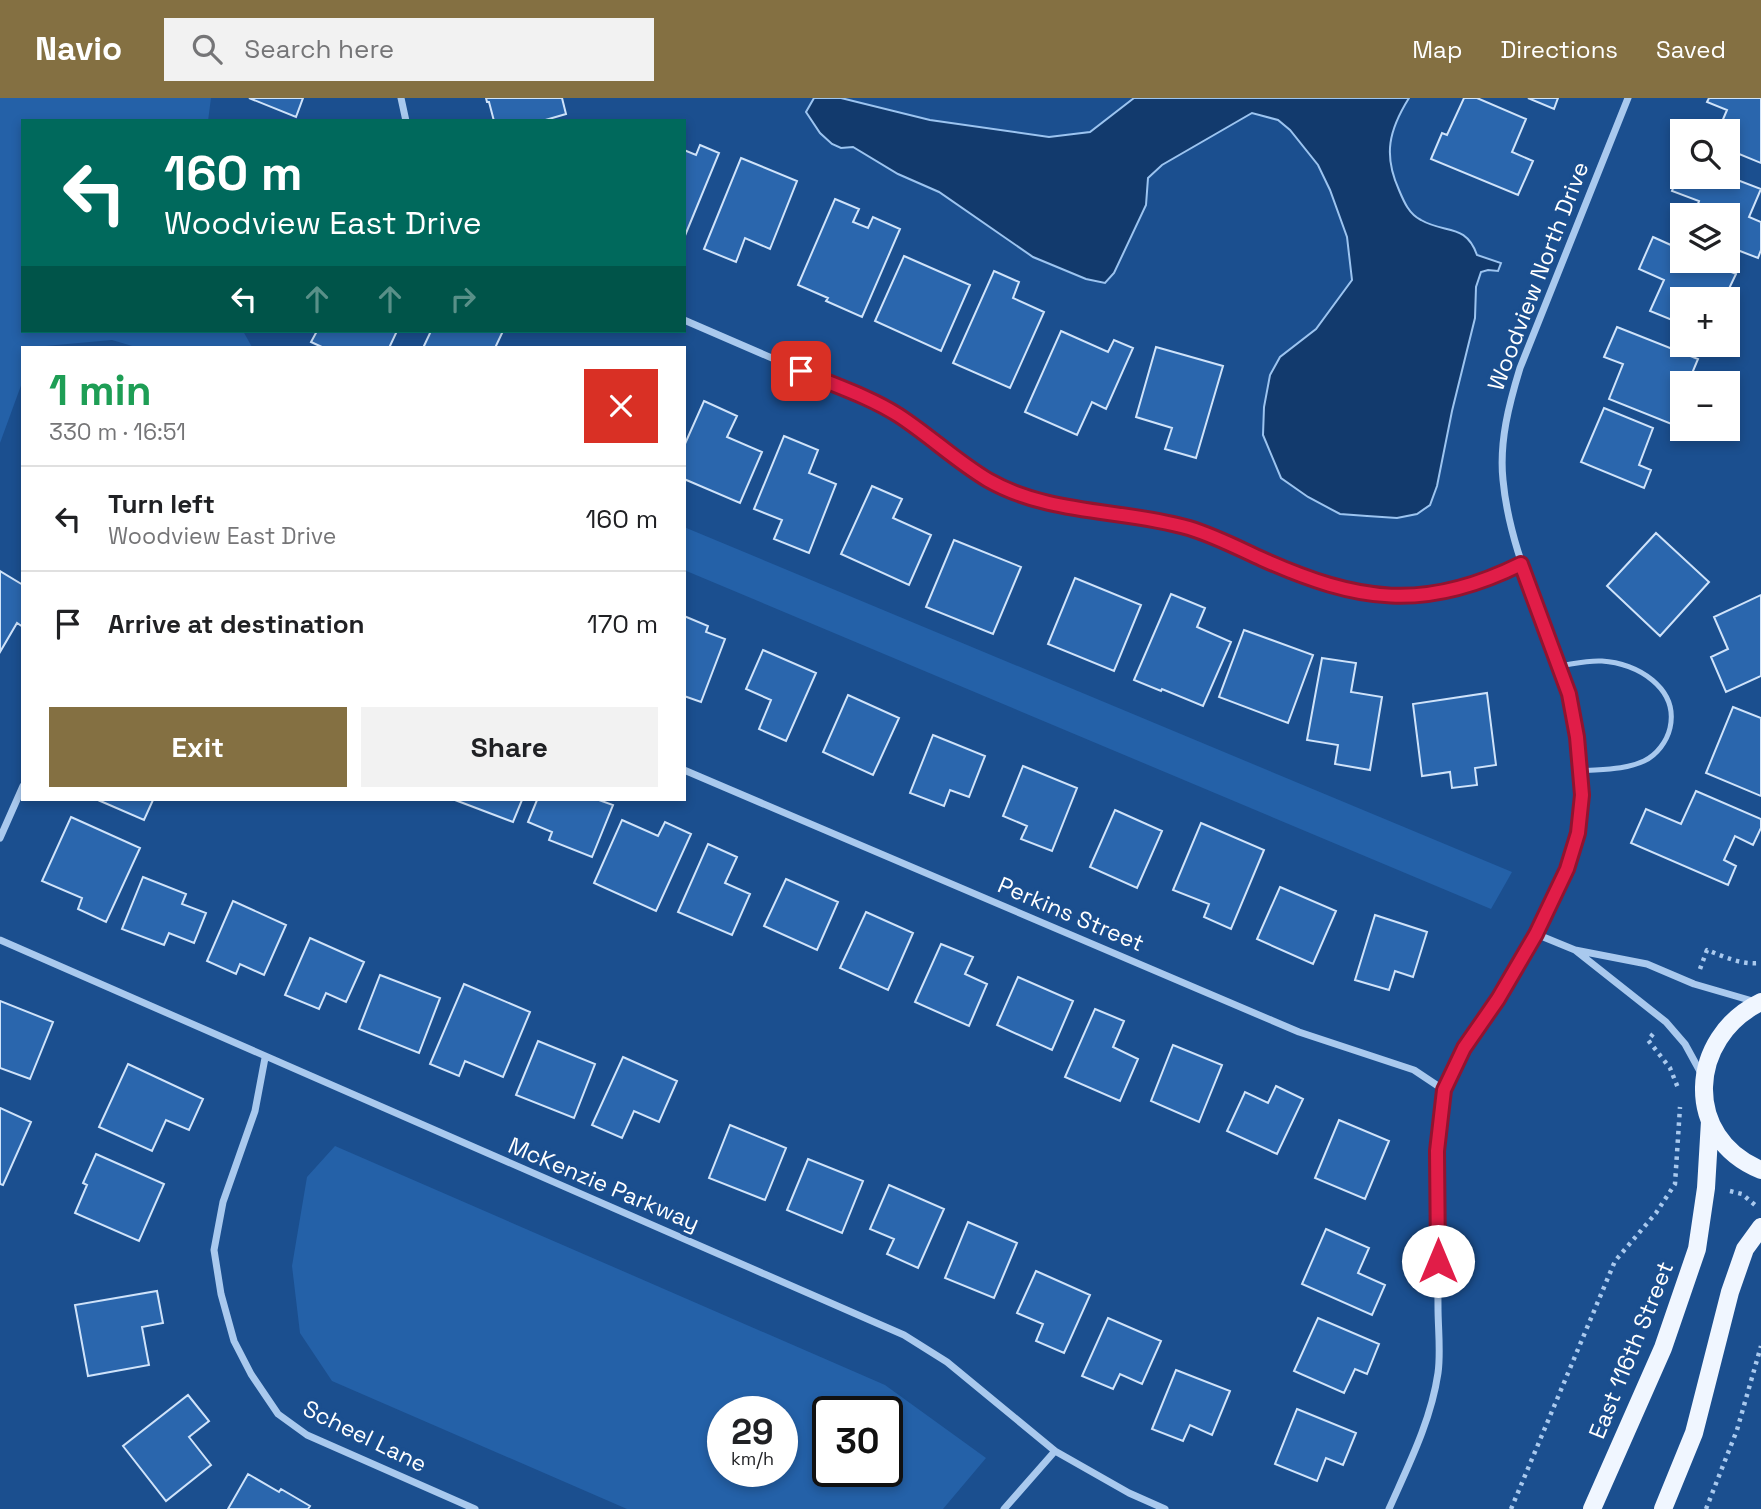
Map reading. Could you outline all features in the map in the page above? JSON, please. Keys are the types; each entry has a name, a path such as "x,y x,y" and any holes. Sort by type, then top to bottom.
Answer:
{"main road":[{"path":"1760,1002 1738,1015 1721,1032 1709,1054 1703,1077 1704,1100 1710,1121 1720,1139 1733,1153 1761,1170"},
{"name":"East 116th Street","path":"1592,1509 1663,1348 1697,1249 1706,1188 1710,1121"},
{"path":"1663,1509 1694,1433 1730,1292 1745,1249 1761,1227"}],"street":[{"path":"401,98 406,119"},
{"name":"Woodview North Drive","path":"1389,1509 1428,1414 1438,1371 1437,1151 1444,1090 1464,1048 1498,999 1536,934 1567,869 1578,833 1582,795 1577,737 1569,694 1513,540 1503,479 1508,409 1520,368 1628,98"},
{"path":"686,321 871,401 897,415 989,480 1024,495 1063,506 1187,528 1217,538 1320,583 1358,593 1391,597 1424,595 1491,579 1521,564"},
{"name":"Perkins Street","path":"686,771 1299,1032 1414,1070 1444,1090"},
{"path":"0,838 21,791"},
{"path":"1536,934 1575,950 1647,964 1694,985 1760,1002"},
{"name":"McKenzie Parkway","path":"0,940 904,1335 947,1362 1055,1451 1129,1493 1166,1509"},
{"path":"1575,950 1666,1022 1685,1044 1703,1077"},
{"name":"Scheel Lane","path":"265,1058 255,1111 223,1202 214,1250 221,1294 234,1341 251,1374 278,1414 307,1435 475,1509"},
{"path":"1004,1509 1055,1451"}],"lane":[{"path":"1559,666 1599,660 1630,667 1660,686 1668,698 1672,717 1669,732 1660,748 1646,760 1613,769 1580,771"}],"path":[{"path":"1701,967 1707,950 1736,961 1761,963"},
{"path":"1511,1509 1615,1261 1656,1213 1675,1184 1680,1132 1677,1080 1648,1040"},
{"path":"1736,1192 1747,1197"},
{"path":"1706,1509 1737,1430 1761,1346"}],"shaded area":[{"path":"0,98 211,98 208,119 21,119 21,333 244,333 251,346 132,346 112,340 21,346 21,385 0,443"},
{"path":"814,98 841,98 930,120 1049,137 1090,132 1134,98 1409,98 1397,121 1390,143 1394,177 1405,203 1421,220 1467,238 1477,255 1501,263 1498,271 1481,272 1476,287 1475,318 1437,486 1430,505 1417,514 1397,518 1340,514 1308,497 1281,478 1263,435 1264,407 1270,375 1280,357 1316,329 1352,280 1347,237 1330,190 1318,165 1290,130 1278,120 1252,113 1162,165 1148,178 1146,205 1114,273 1105,283 1086,279 1033,257 939,192 898,174 853,147 841,148 832,144 820,133 806,112"},
{"path":"686,528 1512,872 1491,909 686,571"},
{"path":"335,1146 885,1385 900,1396 812,1396 812,1487 903,1487 903,1398 986,1458 943,1509 627,1509 332,1381 300,1333 292,1266 307,1177"}],"building":[{"path":"249,98 303,98 296,117"},
{"path":"486,98 562,98 566,114 549,119 493,119"},
{"path":"1464,98 1477,98 1526,119 1512,152 1533,161 1518,195 1431,159 1442,133 1447,135"},
{"path":"1528,98 1558,98 1554,109"},
{"path":"1709,98 1761,98 1761,163 1740,154 1740,119 1723,119 1727,110 1707,102"},
{"path":"700,145 719,153 686,233 686,151 696,155"},
{"path":"741,158 797,181 770,249 745,238 736,262 704,249"},
{"path":"1740,181 1761,189 1749,217 1761,222 1761,250 1758,258 1740,251 1740,203 1698,203 1699,201 1672,191 1740,189"},
{"path":"835,199 859,209 853,222 868,228 873,217 900,229 862,317 798,285"},
{"path":"1653,237 1670,245 1670,273 1736,274 1730,287 1670,287 1670,319 1650,311 1664,280 1639,269"},
{"path":"904,256 970,285 941,351 875,321"},
{"path":"994,271 1019,282 1013,298 1044,312 1010,388 953,363"},
{"path":"1617,327 1670,348 1670,357 1698,359 1693,371 1670,371 1670,423 1609,399 1623,364 1604,357"},
{"path":"1061,331 1108,352 1114,340 1133,348 1106,409 1092,402 1077,435 1025,412"},
{"path":"316,333 396,333 390,346 320,346 311,342"},
{"path":"430,333 502,333 496,346 424,346"},
{"path":"1156,347 1223,366 1196,458 1165,449 1172,428 1136,417"},
{"path":"704,401 737,416 727,437 762,452 740,503 686,480 686,442"},
{"path":"1604,408 1653,428 1639,465 1651,470 1644,488 1581,462"},
{"path":"784,436 818,450 809,473 836,484 809,553 774,539 782,520 754,509"},
{"path":"872,486 902,499 893,518 931,535 909,585 841,554"},
{"path":"1656,533 1709,582 1660,636 1607,586"},
{"path":"954,540 1021,567 993,634 926,607"},
{"path":"0,571 21,584 21,626 17,623 0,652"},
{"path":"1075,578 1141,605 1114,671 1048,644"},
{"path":"1171,594 1205,608 1197,627 1231,642 1203,706 1134,680"},
{"path":"1761,595 1761,676 1726,692 1711,657 1728,649 1714,617"},
{"path":"686,617 708,626 706,632 725,639 701,702 686,697"},
{"path":"1244,630 1313,655 1288,723 1219,697"},
{"path":"763,650 816,673 786,741 759,729 771,700 746,689"},
{"path":"1322,658 1356,663 1351,692 1382,697 1370,770 1335,764 1338,745 1307,740"},
{"path":"1487,693 1496,765 1475,768 1477,785 1452,788 1450,772 1422,776 1413,704"},
{"path":"848,695 899,718 873,775 823,752"},
{"path":"1733,707 1761,718 1761,796 1706,773"},
{"path":"933,735 985,756 969,797 950,790 944,806 910,793"},
{"path":"1023,766 1077,788 1052,851 1021,839 1027,826 1003,816"},
{"path":"1696,791 1761,819 1761,828 1753,845 1735,836 1724,860 1736,866 1728,885 1631,843 1646,809 1681,824"},
{"path":"100,801 153,801 144,820"},
{"path":"458,801 522,801 513,822"},
{"path":"537,801 602,801 613,805 592,857 549,840 552,832 528,822"},
{"path":"1115,810 1162,831 1137,888 1090,867"},
{"path":"71,817 140,848 106,922 78,909 82,898 42,881"},
{"path":"622,820 658,836 665,822 691,834 656,911 594,883"},
{"path":"1201,823 1264,850 1231,929 1204,917 1209,904 1173,890"},
{"path":"708,844 737,857 725,883 750,894 732,935 678,912"},
{"path":"143,877 186,894 182,904 206,913 194,943 169,933 164,945 122,929"},
{"path":"786,879 838,902 817,950 764,926"},
{"path":"1280,887 1336,911 1313,964 1257,939"},
{"path":"233,901 286,925 264,975 240,964 236,974 207,961"},
{"path":"866,912 913,933 888,990 840,968"},
{"path":"1375,915 1427,932 1413,977 1395,971 1389,990 1355,980"},
{"path":"310,938 364,962 346,1002 326,993 319,1009 285,995"},
{"path":"941,944 973,957 965,974 987,984 969,1026 915,1002"},
{"path":"380,975 440,998 419,1053 359,1029"},
{"path":"1018,977 1073,1001 1052,1050 997,1025"},
{"path":"464,984 530,1012 503,1077 465,1061 459,1076 430,1064"},
{"path":"0,1001 53,1022 30,1079 0,1068"},
{"path":"1095,1009 1124,1021 1113,1047 1138,1059 1120,1101 1065,1077"},
{"path":"538,1041 595,1064 574,1118 516,1095"},
{"path":"1173,1045 1222,1065 1199,1122 1151,1101"},
{"path":"623,1057 677,1081 659,1122 634,1111 622,1138 592,1125"},
{"path":"128,1064 203,1099 189,1130 166,1120 152,1151 99,1127"},
{"path":"1276,1086 1303,1099 1277,1154 1227,1131 1245,1092 1268,1103"},
{"path":"0,1108 31,1122 3,1185 0,1184"},
{"path":"1339,1120 1389,1141 1365,1199 1315,1178"},
{"path":"730,1125 786,1148 765,1200 709,1178"},
{"path":"96,1154 164,1184 139,1241 75,1213 87,1185 83,1183"},
{"path":"808,1159 863,1181 842,1233 787,1210"},
{"path":"889,1185 944,1209 918,1268 887,1254 894,1239 870,1229"},
{"path":"968,1222 1017,1243 994,1298 945,1278"},
{"path":"1326,1229 1369,1248 1358,1273 1385,1285 1372,1315 1302,1284"},
{"path":"1036,1271 1090,1295 1064,1353 1036,1341 1043,1324 1017,1313"},
{"path":"157,1291 163,1323 142,1327 149,1365 88,1376 75,1305"},
{"path":"1108,1318 1161,1341 1142,1384 1120,1374 1113,1389 1082,1376"},
{"path":"1318,1318 1379,1344 1367,1374 1355,1369 1344,1393 1294,1371"},
{"path":"1176,1370 1230,1391 1212,1435 1190,1425 1183,1441 1152,1429"},
{"path":"188,1395 209,1421 189,1437 211,1465 166,1501 123,1446"},
{"path":"1297,1409 1356,1433 1343,1465 1326,1458 1317,1481 1275,1464"},
{"path":"248,1474 310,1506 308,1509 228,1509"}],"route":[{"path":"801,371 897,415 989,480 1024,495 1063,506 1187,528 1217,538 1320,583 1358,593 1391,597 1424,595 1491,579 1521,564 1569,694 1577,737 1582,795 1578,833 1567,869 1536,934 1498,999 1464,1048 1444,1090 1437,1151 1438,1261"}]}
